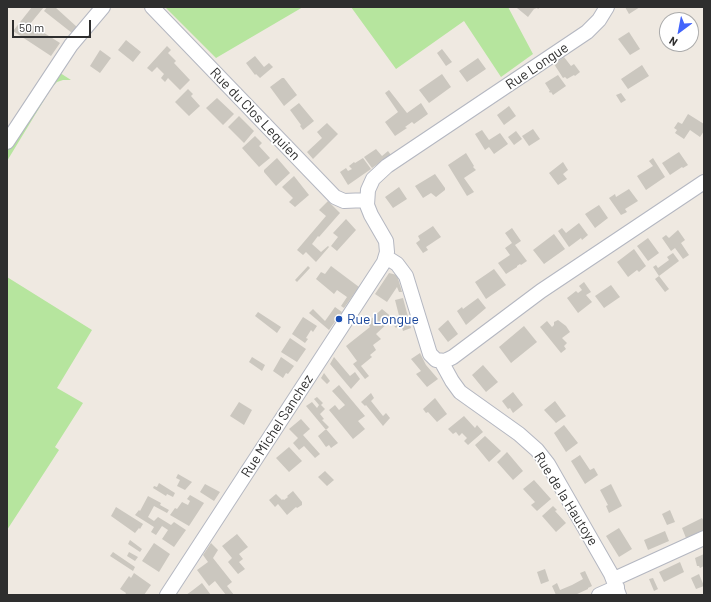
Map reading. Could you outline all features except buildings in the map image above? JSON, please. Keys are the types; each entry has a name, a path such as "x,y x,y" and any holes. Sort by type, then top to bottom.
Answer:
{"street":[{"path":"7,142 70,45 103,7"},
{"name":"Rue du Clos Lequien","path":"152,7 335,197 344,201 366,200"},
{"name":"Rue Longue","path":"366,200 370,184 382,170 587,32 595,25 607,7"},
{"path":"441,361 449,360 541,291 704,182"},
{"path":"366,200 369,210 386,241 386,257"},
{"name":"Rue de la Hautoye","path":"386,257 397,264 404,272 428,349 432,357 441,361 460,392 509,426 531,445 542,457 557,479 617,587"},
{"name":"Rue Michel Sanchez","path":"167,595 381,267 386,257"},
{"path":"599,595 617,587 704,538"}],"green space":[{"path":"165,7 303,7 216,58"},
{"path":"351,7 508,7 533,54 501,77 464,21 396,69"},
{"path":"57,71 71,80 57,82 52,87 7,161 7,147"},
{"path":"7,277 92,330 57,388 83,403 55,447 59,450 7,530"}],"place":[{"name":"Rue Longue","path":"339,319"}]}
